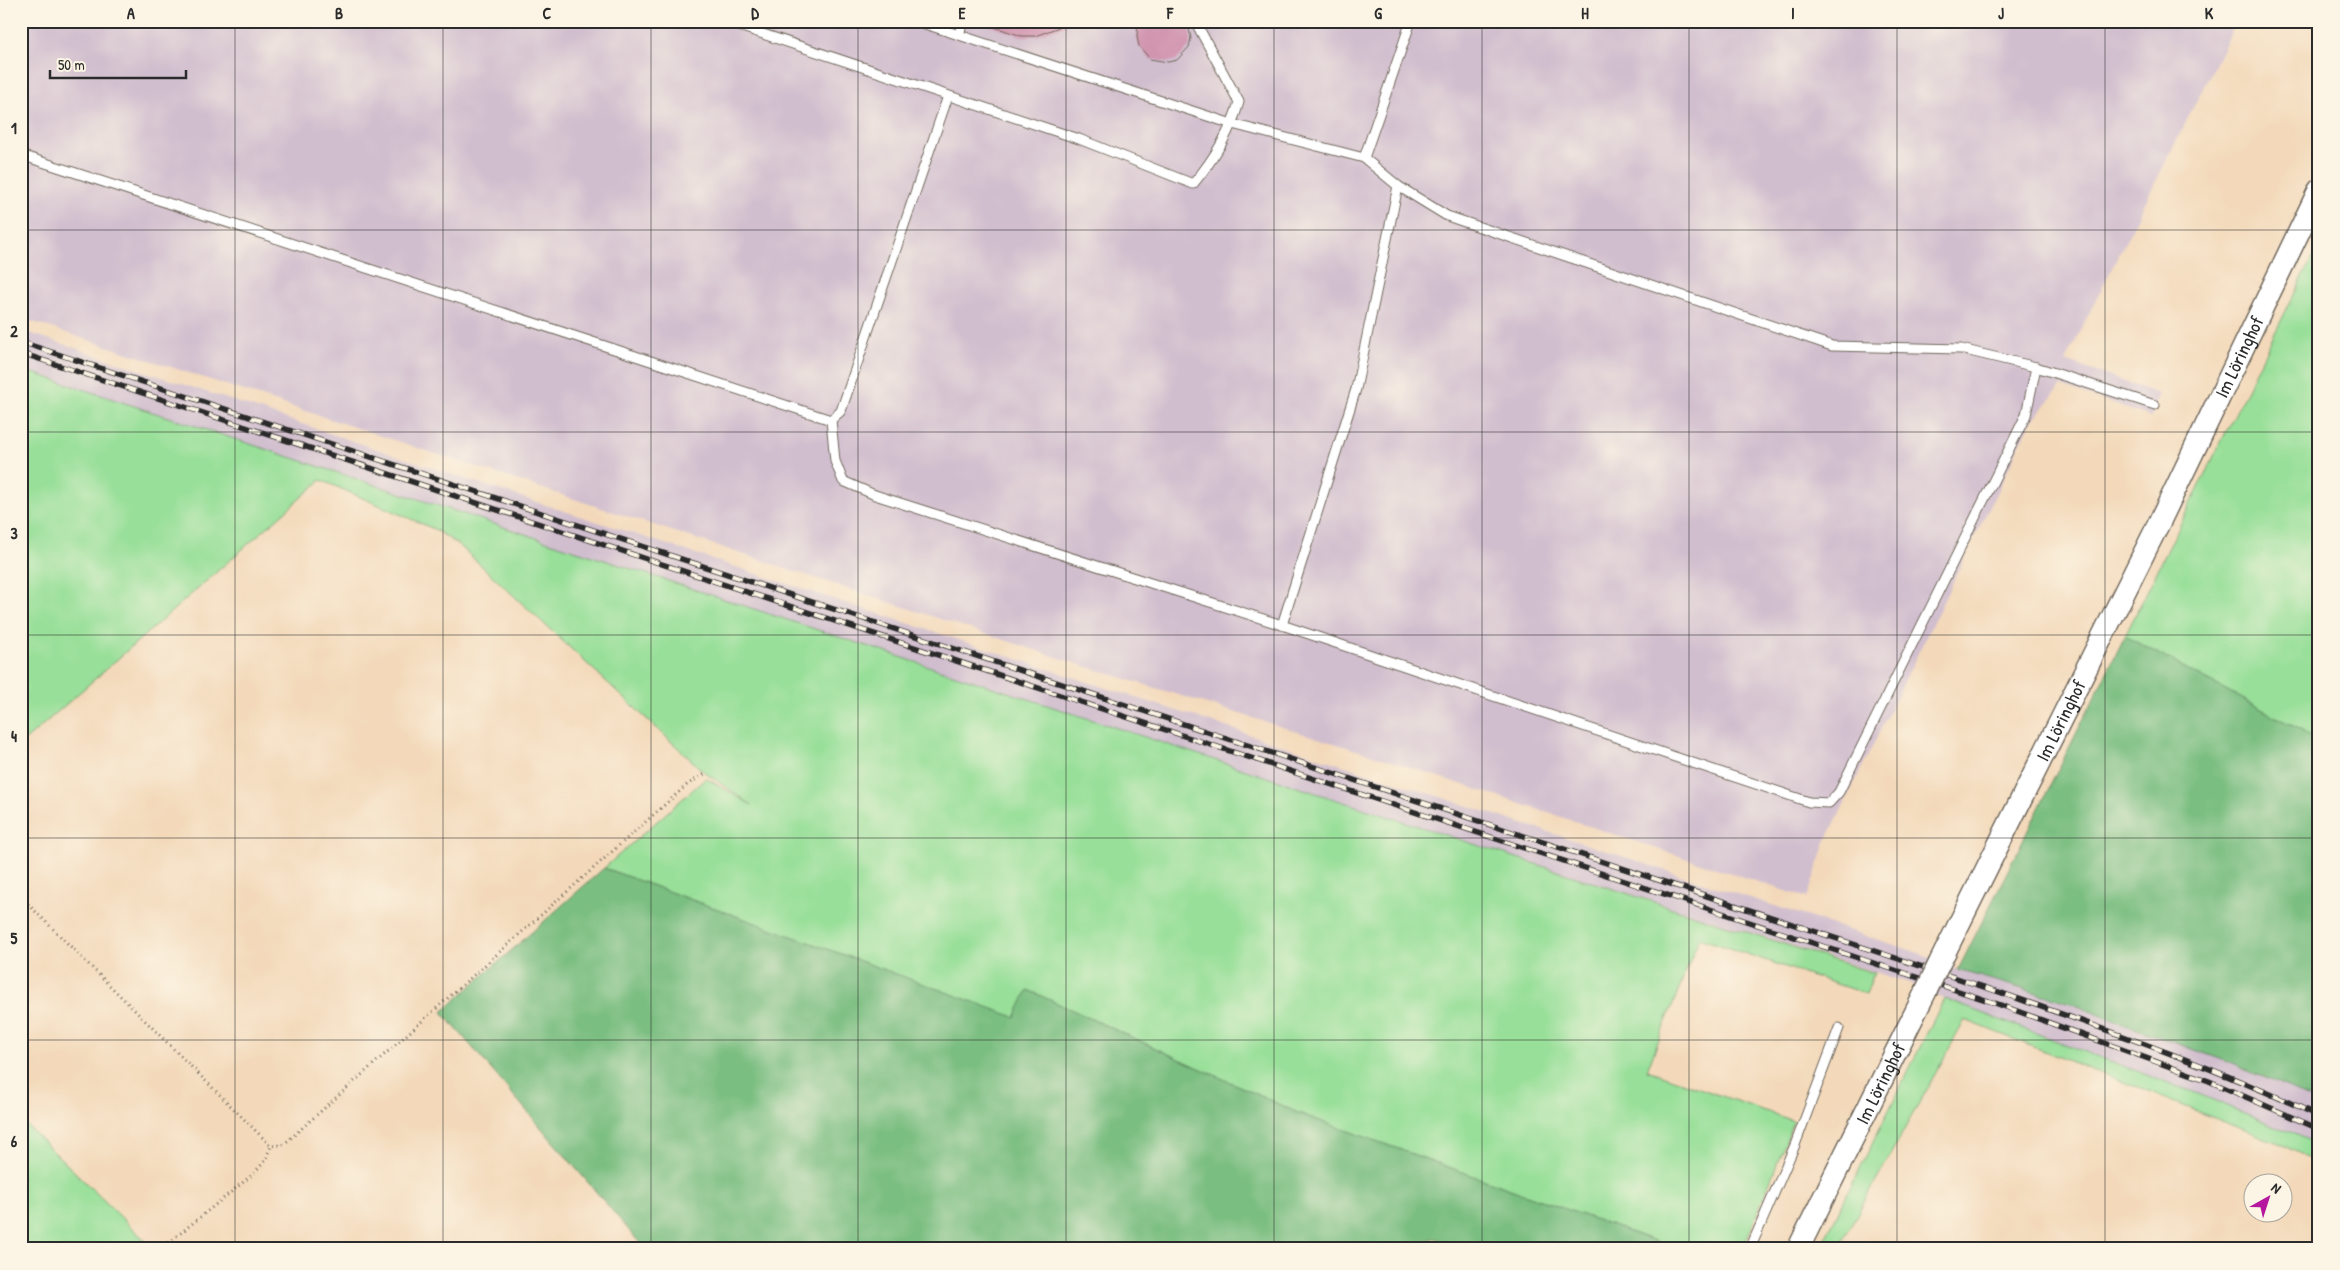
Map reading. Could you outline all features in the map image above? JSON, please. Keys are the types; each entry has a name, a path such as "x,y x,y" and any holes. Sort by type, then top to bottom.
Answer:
{"street":[{"name":"Im Löringhof","path":"1798,1249 2160,521 2319,190"}],"lane":[{"path":"724,21 1079,139 1193,184 1212,161 1232,124 1238,102 1195,21"},
{"path":"916,21 1232,124 1364,158 1398,186 1447,216 1832,346 1961,350 2036,367 2155,405"},
{"path":"958,35 963,21"},
{"path":"1364,158 1411,21"},
{"path":"830,420 841,410 948,96"},
{"path":"21,155 830,420"},
{"path":"1282,625 1356,389 1398,186"},
{"path":"830,420 835,461 843,481 885,498 1282,625 1809,802 1829,803 1840,792 2026,415 2036,367"},
{"path":"1750,1249 1795,1145 1839,1028"}],"path":[{"path":"21,897 271,1146 283,1145 688,784 705,774"},
{"path":"161,1249 252,1175 265,1161 271,1146"}],"shaded area":[{"path":"21,21 2237,21 2065,361 2159,394 2151,417 2061,386 2031,422 1827,839 1807,898 1366,753 1081,665 21,318"},
{"path":"21,330 475,482 1922,954 1958,970 2068,1002 2220,1059 2319,1101 2319,1144 2201,1095 1944,999 1909,983 1334,799 21,369"}],"green space":[{"path":"2319,244 2319,740 2125,636"},
{"path":"21,369 1334,799 1874,973 1866,994 1699,938 1647,1070 1794,1121 1743,1249 1677,1249 1298,1113 1028,990 1016,1018 604,868 706,778 752,805 704,772 459,545 434,529 321,480 21,744"},
{"path":"2125,636 2319,740 2319,1101 2220,1059 2068,1002 1958,970"},
{"path":"604,868 1015,1017 1028,990 1298,1113 1677,1249 1463,1249 1434,1238 1399,1249 645,1249 442,1012"},
{"path":"1944,999 2201,1095 2319,1144 2319,1163 2278,1143 1965,1020 1838,1249 1820,1249"},
{"path":"21,1120 154,1249 21,1249"}],"building":[{"path":"986,21 1069,21 1070,23 1035,36 1022,36 985,24"},
{"path":"1138,21 1187,21 1191,38 1189,47 1177,60 1168,62 1150,59 1139,46 1137,37"}],"railway":[{"path":"21,342 1999,992 2201,1065 2319,1116"},
{"path":"21,353 1995,1003 2209,1081 2319,1129"}]}
